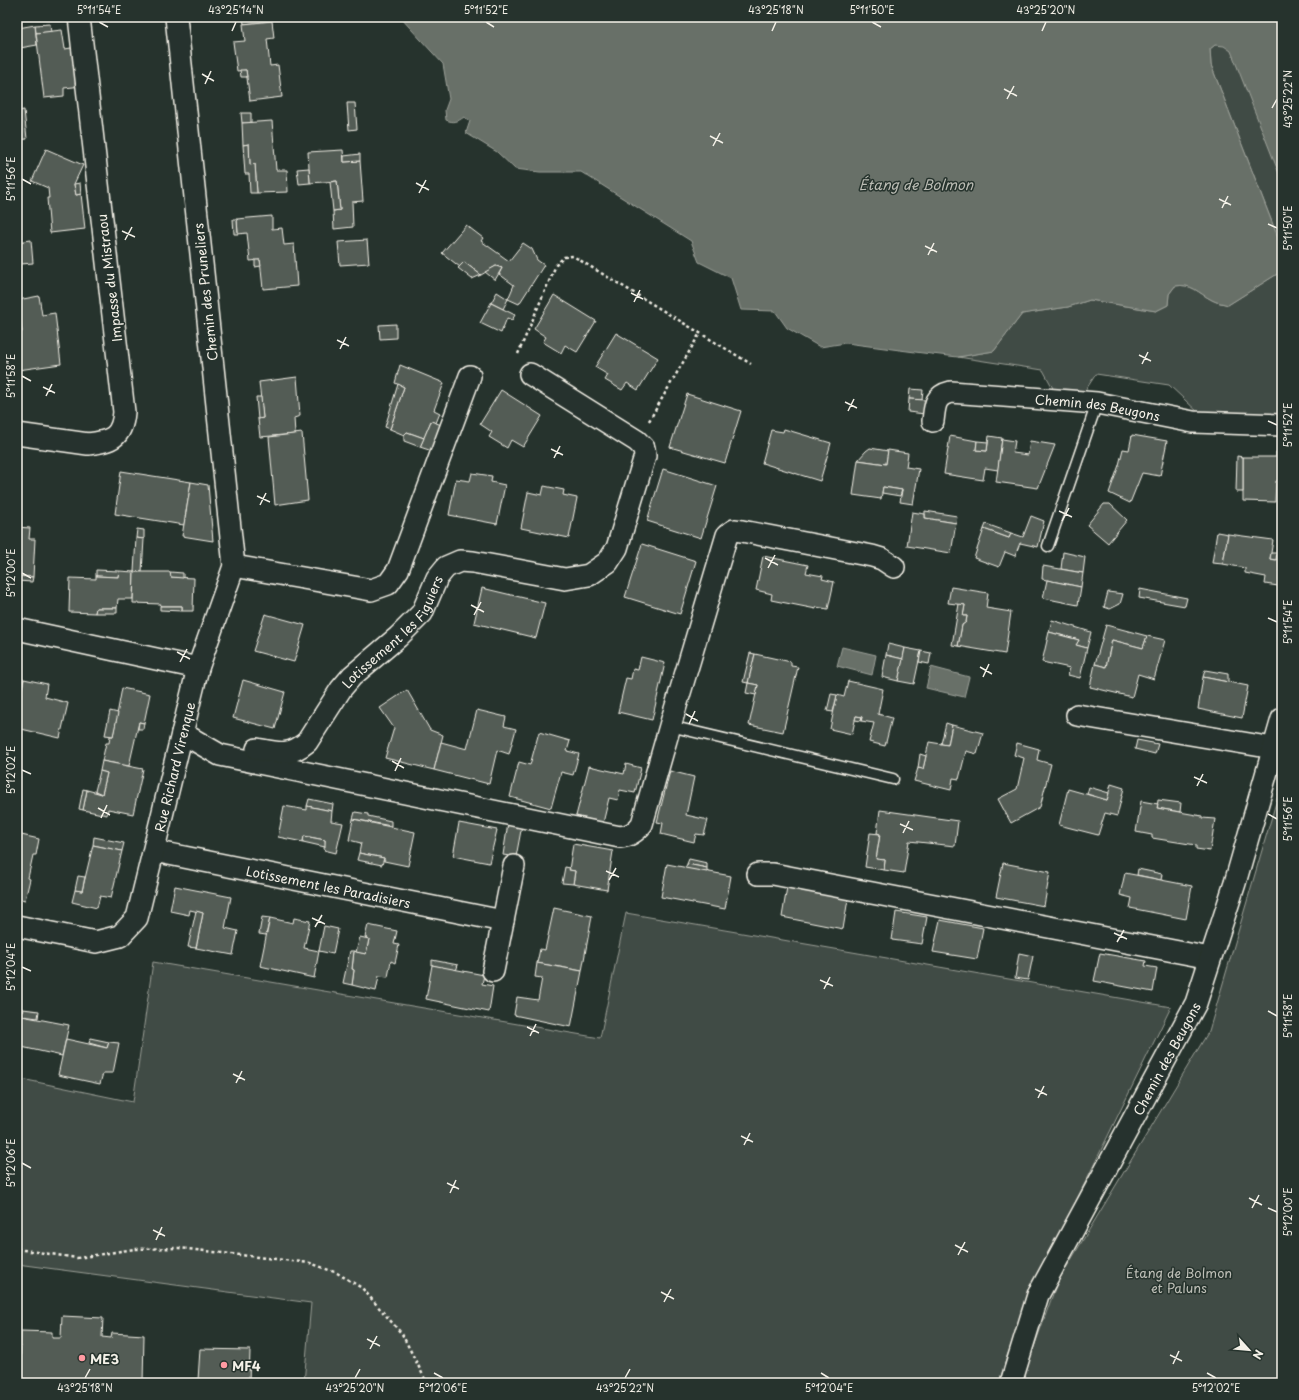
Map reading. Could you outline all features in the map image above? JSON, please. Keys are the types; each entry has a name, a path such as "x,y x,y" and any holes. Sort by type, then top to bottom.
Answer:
{"street":[{"name":"Impasse du Mistraou","path":"17,434 88,444 114,438 120,431 124,421 79,17"},
{"name":"Chemin des Pruneliers","path":"176,17 234,566 198,668"},
{"path":"530,374 637,441"},
{"path":"234,566 371,590 388,584 398,570 470,376"},
{"name":"Chemin des Beugons","path":"933,421 935,404 938,398 943,394 951,392 1097,403 1193,422 1282,424"},
{"name":"Lotissement les Figuiers","path":"182,733 278,753 290,753 300,749 307,742 341,689 349,680 412,624 422,613 436,578 446,567 460,561 473,562 565,579 589,575 608,562 617,548 645,456 644,448 637,441"},
{"path":"182,733 220,755 620,837 633,834 642,824 727,535 734,530 742,531 872,556 882,559 894,567"},
{"path":"17,629 198,668"},
{"name":"Rue Richard Virenque","path":"17,926 96,942 120,936 137,918 198,668"},
{"path":"1077,715 1273,748"},
{"name":"Chemin des Beugons","path":"1011,1383 1038,1295 1196,1003 1235,883 1282,718"},
{"name":"Lotissement les Paradisiers","path":"154,850 503,922"},
{"path":"493,971 514,866"},
{"path":"758,874 773,874 1210,958"}],"lane":[{"path":"1048,546 1097,403"},
{"path":"670,726 893,779"}],"path":[{"path":"530,374 519,365 517,359 520,350 556,265 564,257 573,256 751,364"},
{"path":"637,441 700,333"},
{"path":"17,1249 77,1258 134,1249 179,1248 310,1263 337,1273 362,1288 402,1334 427,1383"}],"green space":[{"path":"1282,17 1282,248 1211,65 1210,49 1215,45"},
{"path":"1282,271 1282,416 1200,414 1169,385 1096,374 1083,394 1055,392 1043,370 958,357 994,351 1022,314 1068,307 1090,300 1156,311 1168,305 1169,294 1175,286 1181,285 1195,289 1214,301 1228,305"},
{"name":"Étang de Bolmon et Paluns","path":"1282,782 1282,1383 1021,1383 1057,1283 1209,1031"},
{"path":"626,913 1171,1007 1038,1279 1007,1356 999,1383 304,1383 311,1303 17,1264 17,1078 133,1102 153,962 600,1038"}],"water":[{"name":"Étang de Bolmon","path":"400,17 1282,17 1282,181 1231,51 1224,46 1215,45 1210,49 1211,65 1282,248 1282,271 1228,305 1214,301 1195,289 1181,285 1175,286 1169,294 1168,305 1156,311 1090,300 1068,307 1022,314 994,351 958,357 846,343 820,347 787,328 775,311 741,310 731,278 699,262 691,241 581,172 540,172 515,169 497,152 466,133 470,121 464,117 455,122 446,120 445,110 449,99 443,64"},
{"path":"842,647 876,655 872,675 837,666"},
{"path":"931,667 969,677 964,697 926,688"}],"building":[{"path":"243,17 272,17 272,21 244,24"},
{"path":"272,21 274,38 267,39 270,66 278,65 282,97 250,101 246,70 237,71 233,42 245,41 243,24"},
{"path":"50,24 51,32 36,33 35,25"},
{"path":"35,25 37,45 20,48 18,28"},
{"path":"62,30 65,49 77,47 82,86 64,88 64,96 44,98 36,33"},
{"path":"240,70 246,70 247,77 241,77"},
{"path":"347,103 355,103 357,129 349,130"},
{"path":"24,110 27,139 17,140 17,111"},
{"path":"241,113 251,113 251,123 242,123"},
{"path":"272,121 276,170 287,170 288,192 257,193 255,164 250,165 249,144 243,145 242,123"},
{"path":"249,144 250,165 255,164 257,193 250,193 249,174 245,174 243,145"},
{"path":"46,149 83,165 74,184 76,195 81,194 85,229 50,233 47,198 49,198 48,188 32,181"},
{"path":"343,150 344,162 360,161 363,201 352,202 353,227 334,229 333,211 340,210 337,181 310,183 308,152"},
{"path":"360,154 360,161 344,162 344,156"},
{"path":"309,168 310,183 299,184 297,169"},
{"path":"337,181 340,210 333,211 330,182"},
{"path":"80,183 81,194 76,195 74,184"},
{"path":"272,216 272,229 282,228 284,245 294,244 297,286 263,289 260,260 250,261 247,233 238,234 237,219"},
{"path":"233,219 237,219 238,234 234,234"},
{"path":"466,225 483,238 481,241 509,261 523,243 532,249 537,260 544,265 519,304 508,299 514,285 499,274 502,268 496,266 481,275 464,262 460,267 442,253"},
{"path":"31,240 33,263 21,264 18,242"},
{"path":"367,240 369,263 340,265 338,242"},
{"path":"255,260 260,260 261,266 255,267"},
{"path":"464,262 481,275 472,279 458,268"},
{"path":"496,266 502,268 495,280 485,272"},
{"path":"497,292 508,299 503,309 491,303"},
{"path":"554,295 596,321 577,352 565,345 561,353 543,342 546,337 534,329"},
{"path":"39,296 42,315 55,313 61,364 18,370 17,333 22,332 18,300"},
{"path":"491,303 515,315 512,320 507,318 501,333 480,323"},
{"path":"396,324 396,338 380,339 379,325"},
{"path":"616,333 658,358 638,390 627,383 622,390 605,380 608,375 595,367"},
{"path":"400,365 444,383 434,410 440,413 436,423 431,421 424,438 407,432 404,435 390,429 404,387 395,383"},
{"path":"297,377 300,416 294,418 295,434 260,437 258,419 263,418 259,382"},
{"path":"398,384 404,387 390,429 385,427"},
{"path":"910,389 923,390 922,400 909,399"},
{"path":"501,390 542,416 523,447 511,440 507,448 489,437 492,432 480,424"},
{"path":"687,394 741,411 725,463 670,447"},
{"path":"256,397 261,397 263,418 258,419"},
{"path":"909,399 926,400 925,414 908,412"},
{"path":"431,421 444,426 435,452 420,447"},
{"path":"784,429 831,443 820,481 762,463 771,430 783,432"},
{"path":"407,432 424,438 420,447 404,441 404,435"},
{"path":"302,433 308,500 275,505 269,437"},
{"path":"1132,435 1167,441 1160,476 1142,473 1130,503 1109,493 1123,449 1129,450"},
{"path":"950,436 977,441 976,450 987,451 989,436 1002,438 998,470 985,468 983,480 944,474"},
{"path":"1002,439 1015,441 1013,453 1028,455 1030,441 1055,445 1038,488 996,482"},
{"path":"977,441 988,442 987,451 976,450"},
{"path":"870,448 888,451 886,464 858,460"},
{"path":"888,450 908,453 906,467 919,469 913,504 900,502 902,490 883,487 881,499 853,495 858,460 886,464"},
{"path":"1276,452 1282,453 1282,481 1276,481 1275,502 1243,501 1243,457 1276,457"},
{"path":"1237,456 1243,457 1243,492 1236,492"},
{"path":"663,469 717,486 701,538 647,521"},
{"path":"121,471 191,482 184,525 115,514"},
{"path":"472,473 492,476 491,482 505,485 497,524 449,515 456,479 470,481"},
{"path":"191,482 208,485 213,541 182,536"},
{"path":"544,486 564,490 563,495 577,498 569,538 521,528 528,492 542,495"},
{"path":"883,487 902,490 900,496 882,493"},
{"path":"1104,504 1110,504 1127,520 1108,543 1087,525"},
{"path":"925,511 957,516 956,523 925,518"},
{"path":"912,512 925,514 925,518 956,523 951,553 907,546"},
{"path":"1031,516 1044,521 1038,547 1020,543 1015,556 1005,552 999,567 974,558 984,529 1009,538 1011,533 1023,537"},
{"path":"986,524 1011,533 1009,538 984,529"},
{"path":"17,527 30,528 29,539 35,539 33,577 17,576"},
{"path":"137,529 144,530 144,539 136,538"},
{"path":"1217,532 1228,534 1223,564 1212,563"},
{"path":"1228,534 1273,540 1270,559 1282,560 1278,586 1265,584 1266,577 1245,573 1245,568 1223,564"},
{"path":"136,538 144,539 142,572 134,572"},
{"path":"642,544 696,561 680,614 625,597"},
{"path":"1063,552 1085,557 1083,573 1061,569"},
{"path":"1271,553 1277,553 1276,560 1270,559"},
{"path":"763,556 808,565 806,573 823,576 822,579 834,582 828,609 816,607 816,609 771,600 772,594 756,590"},
{"path":"1043,566 1083,573 1081,587 1042,579"},
{"path":"96,570 119,571 118,577 96,576"},
{"path":"119,571 134,572 133,599 118,599 117,608 96,608 95,613 69,612 70,578 96,579 96,576 118,577"},
{"path":"134,572 170,572 171,577 194,578 193,611 182,611 182,606 160,606 161,604 133,603"},
{"path":"170,572 183,573 183,578 171,577"},
{"path":"17,576 33,577 32,582 17,581"},
{"path":"1047,580 1081,587 1078,605 1043,598"},
{"path":"951,587 988,593 986,608 1011,612 1005,654 958,646 962,625 966,622 967,616 963,616 965,605 948,603"},
{"path":"482,588 545,603 536,638 474,623"},
{"path":"1140,589 1187,598 1185,606 1139,598"},
{"path":"1108,592 1123,594 1120,604 1110,609 1104,607"},
{"path":"959,604 965,605 963,616 967,616 966,622 962,625 958,646 952,645"},
{"path":"160,606 182,606 182,611 160,610"},
{"path":"96,608 117,608 117,613 95,613"},
{"path":"265,614 305,625 294,662 253,651"},
{"path":"1052,620 1091,632 1087,648 1076,645 1079,640 1049,632"},
{"path":"1106,625 1147,636 1143,648 1112,640 1106,667 1095,664"},
{"path":"1049,632 1079,640 1076,645 1087,648 1080,678 1068,675 1070,668 1042,662"},
{"path":"1147,636 1165,640 1154,679 1138,674 1132,697 1090,687 1095,664 1106,667 1112,640 1143,648"},
{"path":"888,644 905,648 903,659 886,655"},
{"path":"905,648 921,651 914,684 898,681"},
{"path":"921,651 931,653 929,664 919,662"},
{"path":"750,653 755,654 748,683 743,682"},
{"path":"755,654 791,662 791,666 798,667 783,732 749,725 758,685 748,683"},
{"path":"886,655 903,659 898,681 882,677"},
{"path":"641,657 665,663 652,720 618,712 626,678 631,679 633,669 638,670"},
{"path":"1205,670 1228,674 1228,682 1203,677"},
{"path":"1203,677 1248,686 1242,718 1198,709"},
{"path":"17,678 24,679 17,711"},
{"path":"24,679 47,684 45,697 68,703 60,738 17,728 17,711"},
{"path":"243,680 285,692 275,729 233,718"},
{"path":"848,681 883,689 878,714 892,718 885,746 869,742 874,723 861,721 862,717 856,716 852,734 830,729 837,695 844,697"},
{"path":"748,683 758,685 756,695 746,693"},
{"path":"122,688 150,694 144,723 139,722 129,766 102,761 106,743 109,743 110,736 113,736"},
{"path":"407,690 430,730 443,735 434,770 385,758 394,728 380,708"},
{"path":"831,694 837,695 833,712 827,711"},
{"path":"477,710 506,717 504,726 516,729 509,754 497,750 489,784 434,770 441,742 467,749"},
{"path":"110,711 118,713 113,736 105,735"},
{"path":"856,716 862,717 861,721 855,720"},
{"path":"139,722 144,723 143,729 138,729"},
{"path":"946,723 952,725 948,745 941,744"},
{"path":"952,725 983,733 977,754 966,751 959,779 953,778 951,790 914,781 918,768 923,769 929,742 948,745"},
{"path":"539,732 570,741 567,751 579,754 573,775 561,772 551,808 510,797 519,762 530,765"},
{"path":"1137,740 1158,744 1155,754 1135,749"},
{"path":"1017,743 1039,749 1037,760 1051,764 1040,807 1011,823 998,799 1017,789 1024,758 1014,755"},
{"path":"920,754 926,756 923,769 918,768"},
{"path":"102,761 143,769 133,814 108,809 107,815 83,810 87,790 102,794 107,773 100,771"},
{"path":"626,764 641,768 635,793 620,790 618,800 609,798 603,823 576,816 589,766 624,774"},
{"path":"100,771 107,773 102,794 95,791"},
{"path":"670,771 694,777 686,815 708,820 704,835 696,834 694,842 661,834 663,823 657,822"},
{"path":"1111,784 1124,788 1117,816 1105,813 1098,835 1059,825 1068,789 1107,800"},
{"path":"1089,787 1109,793 1107,800 1087,794"},
{"path":"83,789 87,790 83,810 79,809"},
{"path":"309,799 333,804 332,811 307,806"},
{"path":"1158,800 1181,803 1180,812 1157,808"},
{"path":"1141,801 1158,804 1157,808 1202,816 1202,818 1215,819 1210,851 1196,849 1196,845 1152,838 1152,835 1136,832"},
{"path":"284,806 307,810 307,806 332,811 331,821 343,823 336,853 324,850 325,840 304,836 303,842 278,837"},
{"path":"880,810 958,821 955,846 909,841 904,873 884,870 885,860 876,859 880,834 877,833"},
{"path":"355,812 368,814 368,816 391,821 391,826 353,819"},
{"path":"353,819 415,832 408,866 384,861 384,858 359,853 361,843 349,840"},
{"path":"459,823 497,830 489,863 453,856"},
{"path":"508,823 522,825 516,857 503,855"},
{"path":"870,833 880,834 876,859 885,860 884,870 865,867"},
{"path":"17,834 39,839 36,855 33,855 28,878 30,879 25,900 17,898"},
{"path":"304,836 325,840 325,847 303,842"},
{"path":"94,837 124,843 122,851 93,845"},
{"path":"573,844 613,851 607,890 573,884 575,871 569,870"},
{"path":"93,845 122,851 111,898 100,896 97,908 72,902 75,890 82,891"},
{"path":"359,853 384,858 382,865 357,860"},
{"path":"689,859 707,863 707,868 687,864"},
{"path":"1003,863 1050,872 1044,906 996,897"},
{"path":"667,864 731,876 725,909 661,897"},
{"path":"687,864 707,868 707,872 685,868"},
{"path":"565,867 570,868 569,870 575,871 573,884 562,883"},
{"path":"1138,869 1162,874 1161,880 1137,875"},
{"path":"1125,873 1192,886 1186,919 1130,908 1132,898 1120,895"},
{"path":"78,876 85,877 82,891 75,890"},
{"path":"175,886 231,897 225,928 238,931 233,955 196,948 203,913 190,910 189,915 170,911"},
{"path":"787,887 848,899 843,929 782,917"},
{"path":"554,908 592,916 582,971 537,963 540,949 545,950"},
{"path":"196,911 203,913 196,948 188,947"},
{"path":"896,912 927,917 922,944 892,940"},
{"path":"262,917 270,918 266,935 259,934"},
{"path":"270,918 293,923 294,918 310,921 304,948 319,951 314,978 260,966"},
{"path":"940,920 983,928 977,959 933,952"},
{"path":"368,925 397,931 394,944 399,945 395,963 391,961 388,977 379,976 376,991 352,985 354,951 366,954 369,939 365,937"},
{"path":"324,926 338,929 333,954 319,951"},
{"path":"360,937 369,939 366,954 356,952"},
{"path":"350,951 354,951 352,985 343,983"},
{"path":"1019,953 1033,956 1028,980 1015,978"},
{"path":"1100,953 1146,961 1145,966 1157,968 1153,992 1094,981"},
{"path":"432,960 458,965 456,971 432,965"},
{"path":"537,963 582,971 571,1027 514,1015 517,997 538,1000 542,978 535,977"},
{"path":"432,965 484,975 482,984 493,986 489,1012 426,999"},
{"path":"17,1007 23,1009 22,1016 69,1025 62,1056 17,1046"},
{"path":"23,1009 39,1011 38,1018 22,1016"},
{"path":"90,1038 109,1042 107,1048 89,1043"},
{"path":"66,1039 107,1048 109,1042 119,1043 113,1073 103,1073 100,1084 58,1075"},
{"name":"ME3","path":"62,1316 103,1318 102,1337 111,1338 112,1333 144,1335 143,1383 110,1383 110,1381 101,1380 101,1383 61,1383 61,1379 51,1379 50,1383 20,1383 21,1331 52,1332 52,1338 61,1338"},
{"name":"MF4","path":"200,1349 250,1350 249,1382 202,1383 203,1380 198,1380"}],"place":[{"name":"ME3","path":"82,1358"},
{"name":"MF4","path":"224,1365"}]}
